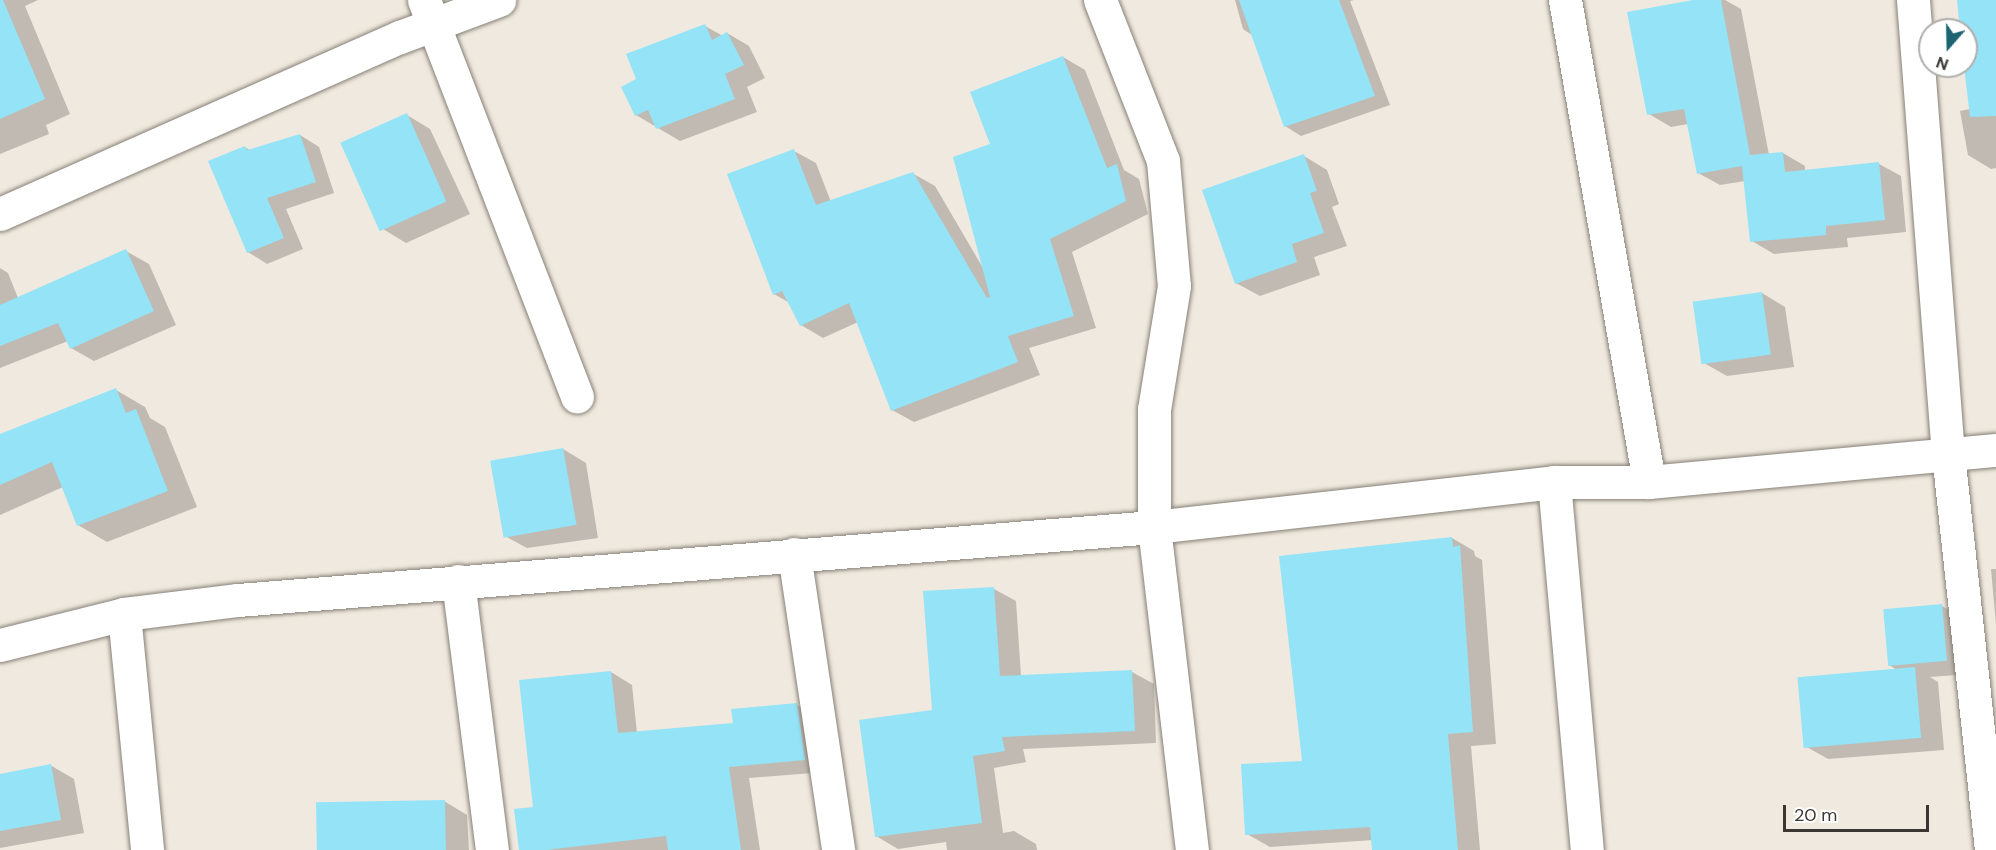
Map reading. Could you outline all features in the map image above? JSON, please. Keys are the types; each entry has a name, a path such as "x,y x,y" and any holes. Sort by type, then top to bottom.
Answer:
{"street":[{"path":"0,214 430,12 499,0"},
{"path":"1100,0 1163,161 1174,286 1154,409 1154,527 1192,850"},
{"path":"1565,0 1649,482"},
{"path":"1913,0 1948,454 1991,850"},
{"path":"430,12 577,397"},
{"path":"0,645 124,614 238,600 1154,527 1554,482 1649,482 1996,450"},
{"path":"1554,482 1587,850"},
{"path":"794,554 838,850"},
{"path":"458,581 492,850"},
{"path":"124,614 147,850"}],"building":[{"path":"0,0 3,0 45,99 0,119"},
{"path":"1239,0 1339,0 1375,96 1284,127"},
{"path":"1693,0 1721,0 1750,155 1783,152 1785,172 1879,162 1885,220 1826,226 1826,235 1750,242 1742,166 1697,174 1684,109 1647,115 1627,12"},
{"path":"1957,0 1996,0 1996,116 1970,117 1965,78 1978,78 1978,18 1959,18"},
{"path":"705,24 712,40 727,32 744,65 725,74 735,99 656,129 648,110 635,116 621,87 636,79 626,54"},
{"path":"1063,56 1107,168 1117,164 1126,201 1050,239 1074,316 1008,336 1018,362 891,411 849,303 800,326 782,291 773,295 727,174 794,149 816,205 913,172 987,298 990,297 953,157 990,144 970,92"},
{"path":"407,113 446,202 380,231 340,143"},
{"path":"300,134 316,182 267,198 284,238 247,253 208,161 245,146 247,150"},
{"path":"1304,154 1317,191 1310,193 1324,233 1292,244 1297,262 1235,284 1202,190"},
{"path":"126,249 154,311 70,349 58,323 0,346 0,305"},
{"path":"1762,292 1771,354 1701,364 1693,302"},
{"path":"116,388 126,413 136,409 168,491 77,526 52,462 0,485 0,434"},
{"path":"563,448 577,525 504,538 490,461"},
{"path":"1452,537 1453,547 1460,545 1473,732 1448,734 1458,850 1372,850 1370,827 1245,835 1241,764 1302,761 1279,556"},
{"path":"994,587 1000,676 1132,670 1135,731 1002,737 1005,751 973,756 982,823 875,837 859,720 932,710 923,591"},
{"path":"1942,604 1947,661 1888,666 1883,609"},
{"path":"1915,667 1921,738 1804,748 1797,677"},
{"path":"611,671 618,733 733,723 731,709 797,703 805,760 729,767 741,850 668,850 666,836 546,850 519,850 514,809 533,807 519,680"},
{"path":"51,764 61,820 0,831 0,774"},
{"path":"445,800 446,850 317,850 316,802"}]}
